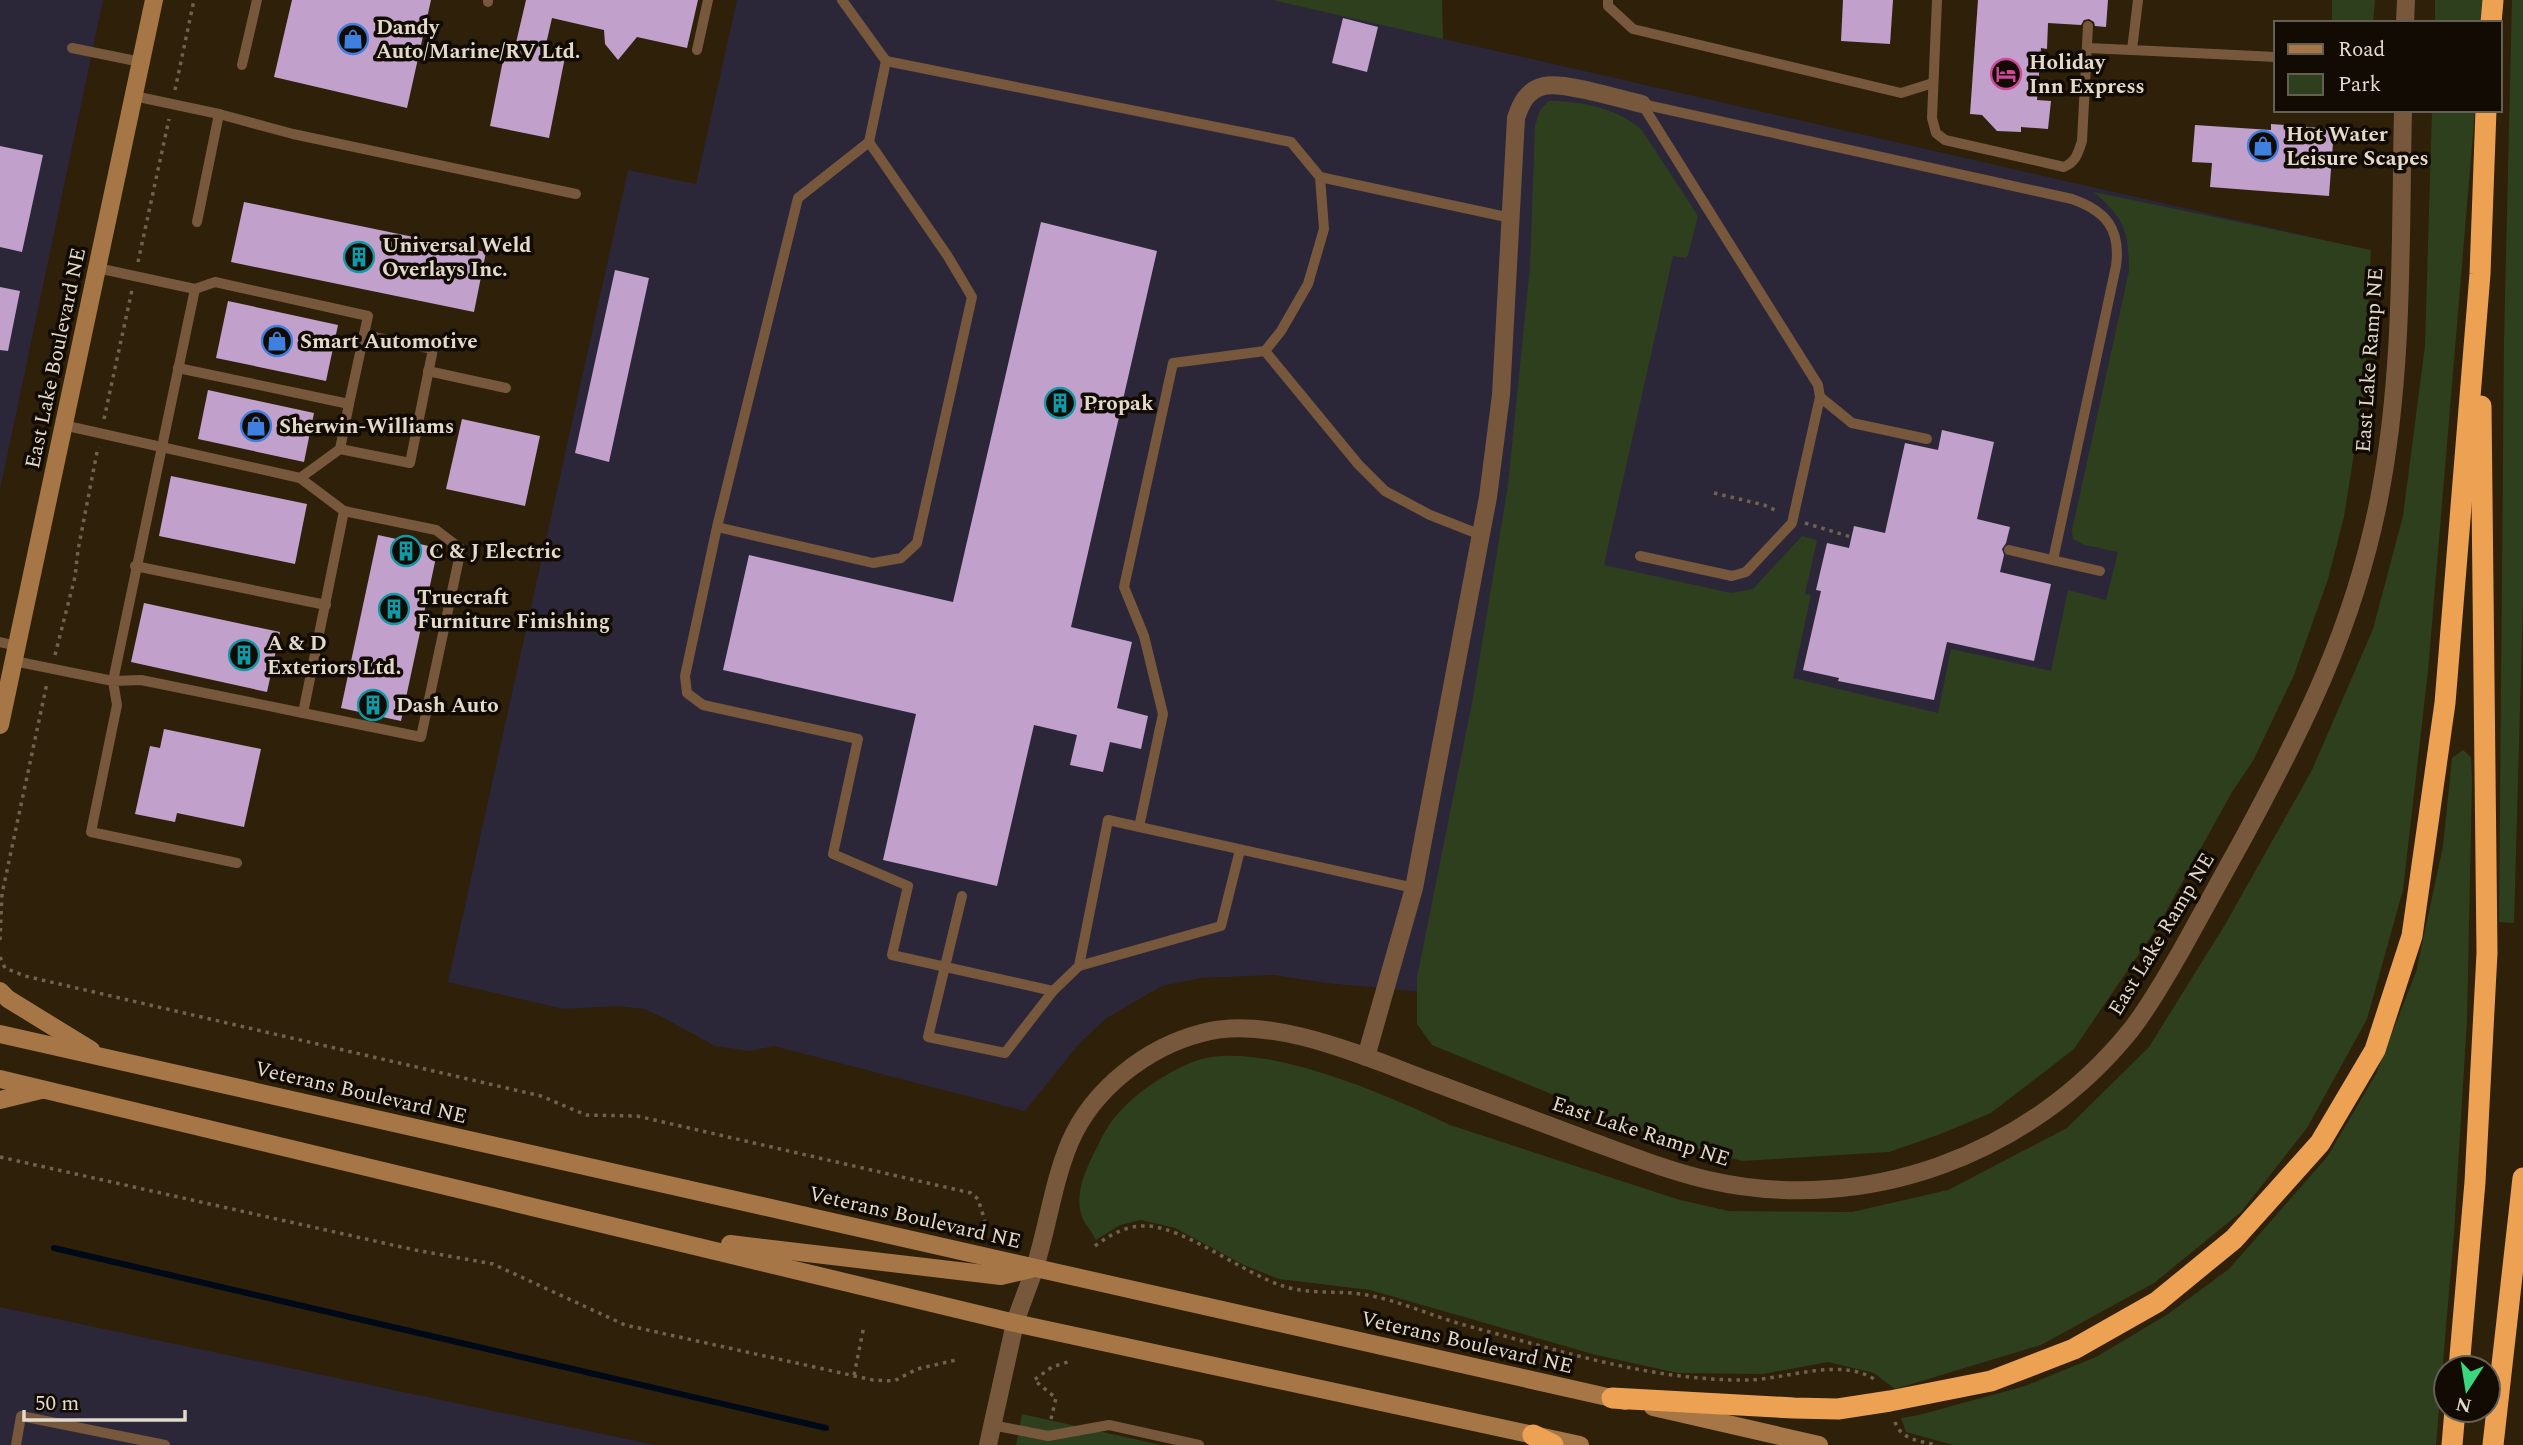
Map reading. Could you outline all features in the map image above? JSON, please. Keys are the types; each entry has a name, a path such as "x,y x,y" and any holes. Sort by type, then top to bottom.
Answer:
{"highway":[{"path":"2491,21 2493,0"},
{"path":"1612,1398 1838,1409 1991,1381 2074,1349 2157,1302 2234,1239 2320,1143 2375,1050 2412,936 2445,703 2480,274 2486,112"},
{"path":"2460,1354 2475,1182 2487,953 2480,274"},
{"path":"2493,1445 2523,1178"},
{"path":"2452,1445 2454,1424"},
{"path":"1533,1435 1553,1445"}],"main road":[{"name":"East Lake Boulevard NE","path":"0,725 10,650 63,425 154,0"},
{"path":"0,991 8,999 103,1057"},
{"name":"Veterans Boulevard NE","path":"0,1034 1819,1445"},
{"path":"0,1079 1014,1323 1580,1445"},
{"path":"0,1100 45,1088"},
{"path":"652,1236 1000,1276 1035,1268"}],"street":[{"path":"2405,21 2406,0"},
{"path":"1366,1057 1414,888 1481,535 1501,395 1516,118 1525,97 1544,86 1559,86 1642,104"},
{"name":"East Lake Ramp NE","path":"988,1445 1014,1323 1035,1268 1059,1173 1070,1142 1081,1121 1104,1091 1130,1068 1161,1049 1204,1032 1242,1028 1276,1032 1366,1057 1665,1167 1745,1188 1855,1188 1896,1180 1948,1164 1989,1146 2037,1118 2081,1084 2134,1027 2156,995 2196,925 2308,715 2335,654 2353,601 2373,527 2389,443 2395,378 2403,112"}],"lane":[{"path":"242,65 257,0"},
{"path":"697,50 708,0"},
{"path":"842,0 886,61 1291,142 1320,177 1324,229 1308,284 1281,331 1265,351 1172,363 1124,587 1144,636 1163,714 1139,827"},
{"path":"1608,0 1608,6 1633,29 1901,93 1933,83"},
{"path":"1937,0 1931,118 1936,133 1945,140 2064,167 2072,164 2082,141 2088,26"},
{"path":"2132,50 2138,0"},
{"path":"72,48 141,62"},
{"path":"2087,48 2274,57"},
{"path":"886,61 869,142 798,198 717,527 685,676 687,693 703,705 859,739 833,854 908,886 892,955 1052,991"},
{"path":"134,96 219,114 293,134 576,194"},
{"path":"1640,556 1732,576 1746,572 1792,523 1820,397 1818,385 1642,104"},
{"path":"1642,104 2072,199 2091,206 2104,217 2113,230 2118,248 2116,265 2053,559"},
{"path":"197,222 219,114"},
{"path":"717,527 873,563 901,558 917,543 972,297 947,255 869,142"},
{"path":"1320,177 1511,218"},
{"path":"97,268 195,289 215,282 368,316 340,449 300,478"},
{"path":"195,289 135,566 113,681 117,705 91,832 237,863"},
{"path":"340,449 410,463 433,349 364,335"},
{"path":"1265,351 1358,464 1385,491 1430,515 1481,535"},
{"path":"178,368 349,404"},
{"path":"428,371 506,388"},
{"path":"1820,397 1852,423 1927,439"},
{"path":"10,650 51,669 113,681 141,680 421,737 461,549 436,530 344,511 300,478 63,425"},
{"path":"303,713 344,511"},
{"path":"2009,550 2100,571"},
{"path":"135,566 326,605"},
{"path":"1079,966 1108,820 1414,888"},
{"path":"962,896 928,1037 1004,1054 1052,991 1079,966 1221,926 1240,850"},
{"path":"16,1445 21,1416 165,1445"},
{"path":"992,1424 1048,1436 1109,1425 1199,1445"}],"path":[{"path":"0,940 2,894 42,704 75,577 101,433 194,0"},
{"path":"0,957 5,968 25,976 541,1096 586,1115 637,1116 971,1193 978,1199 985,1221"},
{"path":"0,972 5,968"},
{"path":"0,1157 415,1250 493,1264 625,1325 873,1380 894,1381 917,1369 956,1360"},
{"path":"1095,1246 1123,1229 1150,1226 1192,1241 1285,1287 1365,1294 1434,1317 1596,1361 1655,1374 1712,1380 1751,1380 1834,1369 1853,1370 1869,1374 1887,1390 1897,1427 1902,1434 1937,1445"},
{"path":"854,1375 863,1326"},
{"path":"1048,1436 1056,1398 1034,1380 1052,1367 1068,1362"}],"shaded area":[{"path":"0,0 103,0 0,490"},
{"path":"737,0 1273,0 2320,239 2310,476 2254,681 1457,995 1325,983 1274,975 1201,978 1162,986 1105,1019 1078,1045 1025,1111 774,1046 750,1051 715,1046 644,1009 619,1006 563,1009 448,982 628,170 696,184"},
{"path":"0,1307 655,1445 0,1445"}],"green space":[{"path":"1272,0 1442,0 1443,39"},
{"path":"2332,0 2375,0 2373,21 2332,21"},
{"path":"2435,0 2484,0 2482,21 2435,21"},
{"path":"2512,0 2523,0 2523,602 2514,923 2499,922 2504,341"},
{"path":"1549,101 1598,107 1632,122 1642,130 1698,216 1688,255 1686,258 1673,256 1604,565 1731,593 1753,589 1802,536 1817,540 1805,594 1811,595 1793,678 1938,713 1951,649 2051,671 2068,590 2106,600 2118,552 2085,545 2073,539 2072,530 2129,271 2129,257 2123,226 2094,192 2371,250 2365,384 2344,517 2328,579 2294,675 2253,761 2232,792 2158,926 2074,1049 1991,1113 1938,1135 1889,1152 1742,1161 1661,1139 1432,1045 1417,1024 1417,978 1473,698 1508,485 1530,267 1535,126 1540,110"},
{"path":"2432,112 2475,112 2428,671 2403,890 2367,1019 2307,1128 2241,1212 2154,1283 2041,1345 1895,1389 1874,1373 1828,1362 1763,1374 1678,1373 1596,1355 1370,1290 1279,1279 1244,1265 1175,1228 1141,1220 1120,1225 1096,1240 1082,1217 1079,1197 1087,1168 1109,1125 1127,1104 1149,1086 1187,1064 1212,1057 1268,1059 1300,1066 1366,1088 1450,1125 1680,1200 1729,1211 1852,1212 1948,1190 2067,1128 2149,1047 2226,923 2312,770 2373,629 2403,516 2425,346"},
{"path":"2463,750 2471,757 2467,1020 2444,1354 2432,1354 2432,1424 2438,1424 2436,1445 1953,1445 1906,1432 1901,1418 2025,1386 2096,1357 2168,1314 2229,1269 2327,1157 2376,1074 2416,972 2443,846 2452,758"},
{"path":"1022,1414 1161,1445 1016,1445"}],"building":[{"name":"Dandy Auto/Marine/RV Ltd.","path":"292,0 431,0 407,108 274,77"},
{"path":"526,0 698,0 687,48 637,37 618,60 605,44 604,30 552,18 544,53 565,57 549,138 490,126 506,45 515,47"},
{"path":"1843,0 1893,0 1890,44 1841,41"},
{"name":"Holiday Inn Express","path":"1978,0 2108,0 2106,27 2095,26 2089,19 2084,20 2081,25 2048,23 2047,49 2041,48 2037,100 2051,101 2048,129 2021,127 2021,132 1997,131 1982,115 1970,114"},
{"path":"1343,18 1378,27 1367,72 1332,63"},
{"name":"Hot Water Leisure Scapes","path":"2271,124 2334,129 2329,196 2210,187 2212,163 2192,162 2195,125 2271,130"},
{"path":"0,146 43,155 22,252 0,247"},
{"name":"Universal Weld Overlays Inc.","path":"244,202 486,252 474,312 231,262"},
{"name":"Propak","path":"1041,222 1157,251 1071,627 1132,642 1117,708 1148,716 1141,749 1110,742 1103,772 1070,765 1077,735 1034,725 997,886 883,860 916,714 723,670 749,555 953,602"},
{"path":"615,270 649,278 609,462 575,453"},
{"path":"0,287 20,291 8,351 0,350"},
{"name":"Smart Automotive","path":"228,301 338,325 326,381 216,358"},
{"name":"Sherwin-Williams","path":"208,390 314,413 304,462 198,439"},
{"path":"462,419 540,436 525,506 446,489"},
{"path":"1942,430 1994,442 1977,519 2010,527 2002,549 2004,555 2000,572 2051,584 2034,661 1947,642 1934,700 1838,681 1839,678 1803,670 1821,591 1816,590 1827,543 1849,548 1854,526 1885,533 1905,443 1938,450"},
{"path":"171,476 307,504 295,564 159,536"},
{"path":"378,535 438,548 401,721 341,708"},
{"path":"144,603 280,632 267,692 131,662"},
{"path":"164,729 261,749 244,827 177,813 175,822 135,814 150,746 160,748"}],"waterway":[{"path":"54,1248 826,1428"}],"place":[{"name":"Dandy Auto/Marine/RV Ltd.","path":"353,39"},
{"name":"Holiday Inn Express","path":"2006,74"},
{"name":"Hot Water Leisure Scapes","path":"2263,146"},
{"name":"Universal Weld Overlays Inc.","path":"359,257"},
{"name":"Smart Automotive","path":"277,341"},
{"name":"Propak","path":"1060,403"},
{"name":"Sherwin-Williams","path":"256,426"},
{"name":"C & J Electric","path":"406,551"},
{"name":"Truecraft Furniture Finishing","path":"394,609"},
{"name":"A & D Exteriors Ltd.","path":"244,655"},
{"name":"Dash Auto","path":"373,705"}]}
